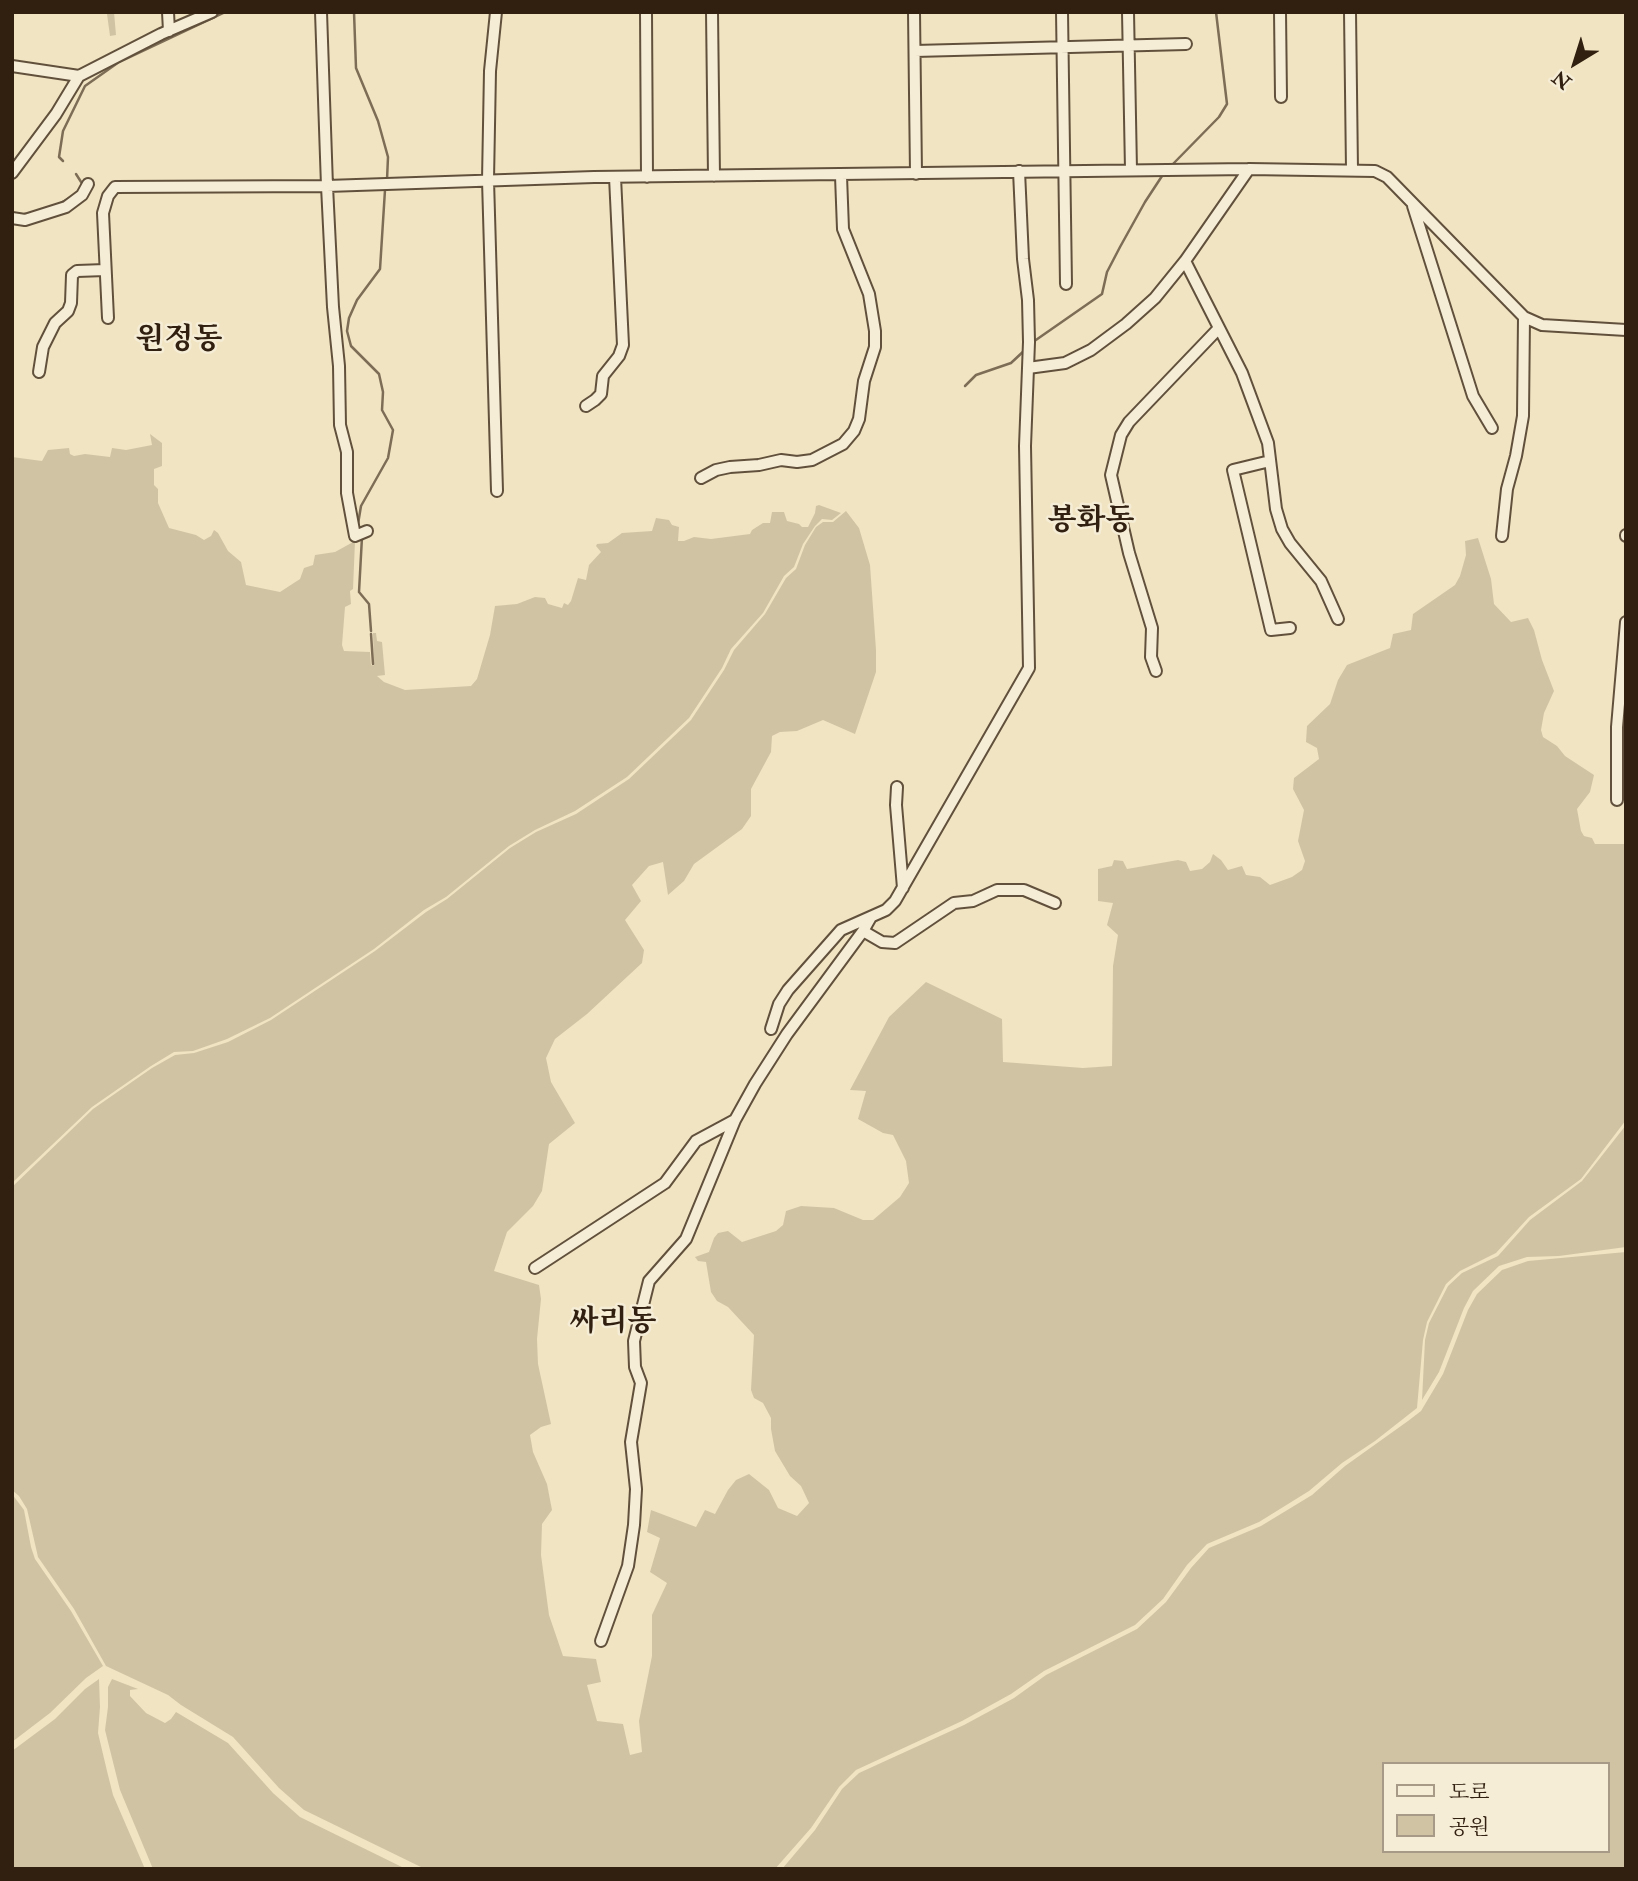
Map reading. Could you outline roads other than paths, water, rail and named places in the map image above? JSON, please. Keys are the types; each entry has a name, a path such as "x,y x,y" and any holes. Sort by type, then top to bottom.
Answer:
{"street":[{"path":"167,12 169,31"},
{"path":"12,173 56,114 79,76 212,12"},
{"path":"321,12 340,425 347,452 347,493 355,536 367,531"},
{"path":"496,12 490,71 488,180 497,491"},
{"path":"646,12 647,177"},
{"path":"712,12 715,176"},
{"path":"914,12 916,174"},
{"path":"1062,12 1066,284"},
{"path":"1128,12 1131,170"},
{"path":"1280,12 1281,97"},
{"path":"1350,12 1352,170"},
{"path":"915,51 1186,44"},
{"path":"12,66 79,76"},
{"path":"1028,368 1065,363 1091,351 1126,324 1154,298 1185,261 1250,169"},
{"path":"108,318 103,213 108,196 115,187 327,186 615,177 1250,169 1375,171 1387,177 1524,317 1542,325 1626,330"},
{"path":"771,1029 779,1004 788,990 841,930 887,910 895,901 1029,668 1025,446 1029,342 1019,172"},
{"path":"701,478 716,470 730,467 781,460 812,460 844,444 854,431 859,419 864,381 875,347 875,331 869,293 844,229 841,176"},
{"path":"586,406 601,394 603,376 619,356 622,345 615,177"},
{"path":"13,219 25,220 66,207 82,195 88,184"},
{"path":"1413,204 1473,396 1492,428"},
{"path":"1185,261 1242,373 1268,443 1276,509 1282,529 1321,581 1338,619"},
{"path":"39,372 43,347 55,323 68,311 71,303 72,275 77,271 105,270"},
{"path":"1502,536 1507,489 1523,416 1524,317"},
{"path":"1156,671 1151,657 1152,628 1129,553 1111,475 1121,435 1129,422 1219,328"},
{"path":"1270,461 1233,470 1271,630 1290,628"},
{"path":"1617,800 1617,727 1626,622"},
{"path":"897,787 903,888"},
{"path":"863,931 882,942 895,943 954,903 973,901 997,890 1024,890 1055,903"},
{"path":"601,1641 628,1566 634,1525 636,1489 631,1442 641,1383 635,1367 634,1341 649,1281 686,1239 735,1120 787,1034 871,917"},
{"path":"535,1268 665,1183 696,1141 735,1120"}],"waterway":[{"path":"63,161 59,157 63,131 85,86 119,62 225,12"},
{"path":"354,12 356,68 378,121 388,157 387,180"},
{"path":"1171,166 1219,117 1227,104 1216,12"},
{"path":"1033,342 1102,294 1107,272 1164,173"},
{"path":"76,174 83,185"},
{"path":"360,530 358,524 361,506 388,458 393,430 382,410 383,392 379,374 351,346 347,331 357,300 380,269 385,190"},
{"path":"59,204 71,197"},
{"path":"965,386 976,375 1011,363 1026,349"},
{"path":"362,537 359,592 369,604 371,631"},
{"path":"371,634 373,664"}],"district":[{"name":"원정동","path":"179,342"},
{"name":"봉화동","path":"1091,523"},
{"name":"싸리동","path":"613,1324"}]}
